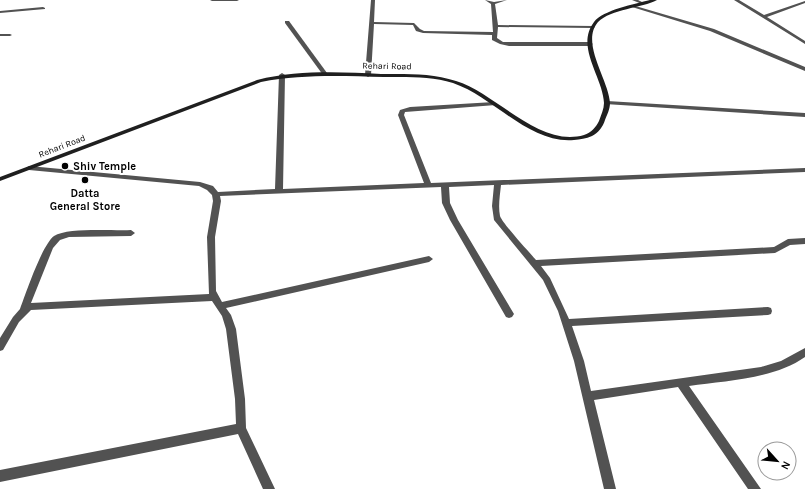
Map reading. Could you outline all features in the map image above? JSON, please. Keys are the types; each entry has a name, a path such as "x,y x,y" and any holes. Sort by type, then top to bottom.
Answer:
{"main road":[{"path":"607,103 590,44 593,27 596,22 604,16 634,3 642,4 655,0"},
{"name":"Rehari Road","path":"0,179 260,81 282,75 324,74 437,77 470,88 536,130 567,139 582,138 592,134 601,126 607,103"}],"street":[{"path":"212,0 237,0"},
{"path":"368,75 373,0"},
{"path":"487,0 493,4 496,26 494,39 502,43 590,44"},
{"path":"493,4 505,0"},
{"path":"736,0 805,43"},
{"path":"763,16 805,2"},
{"path":"634,3 712,30 805,69"},
{"path":"0,12 43,8"},
{"path":"287,22 324,74"},
{"path":"372,23 414,24 418,30 423,32 495,34"},
{"path":"496,26 593,27"},
{"path":"0,35 10,35"},
{"path":"279,192 282,75"},
{"path":"607,103 805,115"},
{"path":"429,186 401,114 402,111 410,109 494,104"},
{"path":"29,168 200,184 210,188 216,194 217,201 211,237 211,279 214,297 221,306 231,328 240,399 240,428 269,489"},
{"path":"216,194 445,186 805,170"},
{"path":"498,183 495,204 495,213 498,220 546,278 566,323 579,361 610,489"},
{"path":"445,186 446,203 454,220 509,314"},
{"path":"0,347 24,310 49,247 53,241 59,236 69,234 131,233"},
{"path":"535,263 775,250 788,242 805,241"},
{"path":"221,306 429,258"},
{"path":"24,310 29,307 41,306 214,297"},
{"path":"566,323 768,311"},
{"path":"587,396 778,367 791,362 805,352"},
{"path":"680,382 755,489"},
{"path":"0,476 240,428"}],"place":[{"name":"Shiv Temple","path":"65,166"},
{"name":"Datta General Store","path":"85,180"}]}
